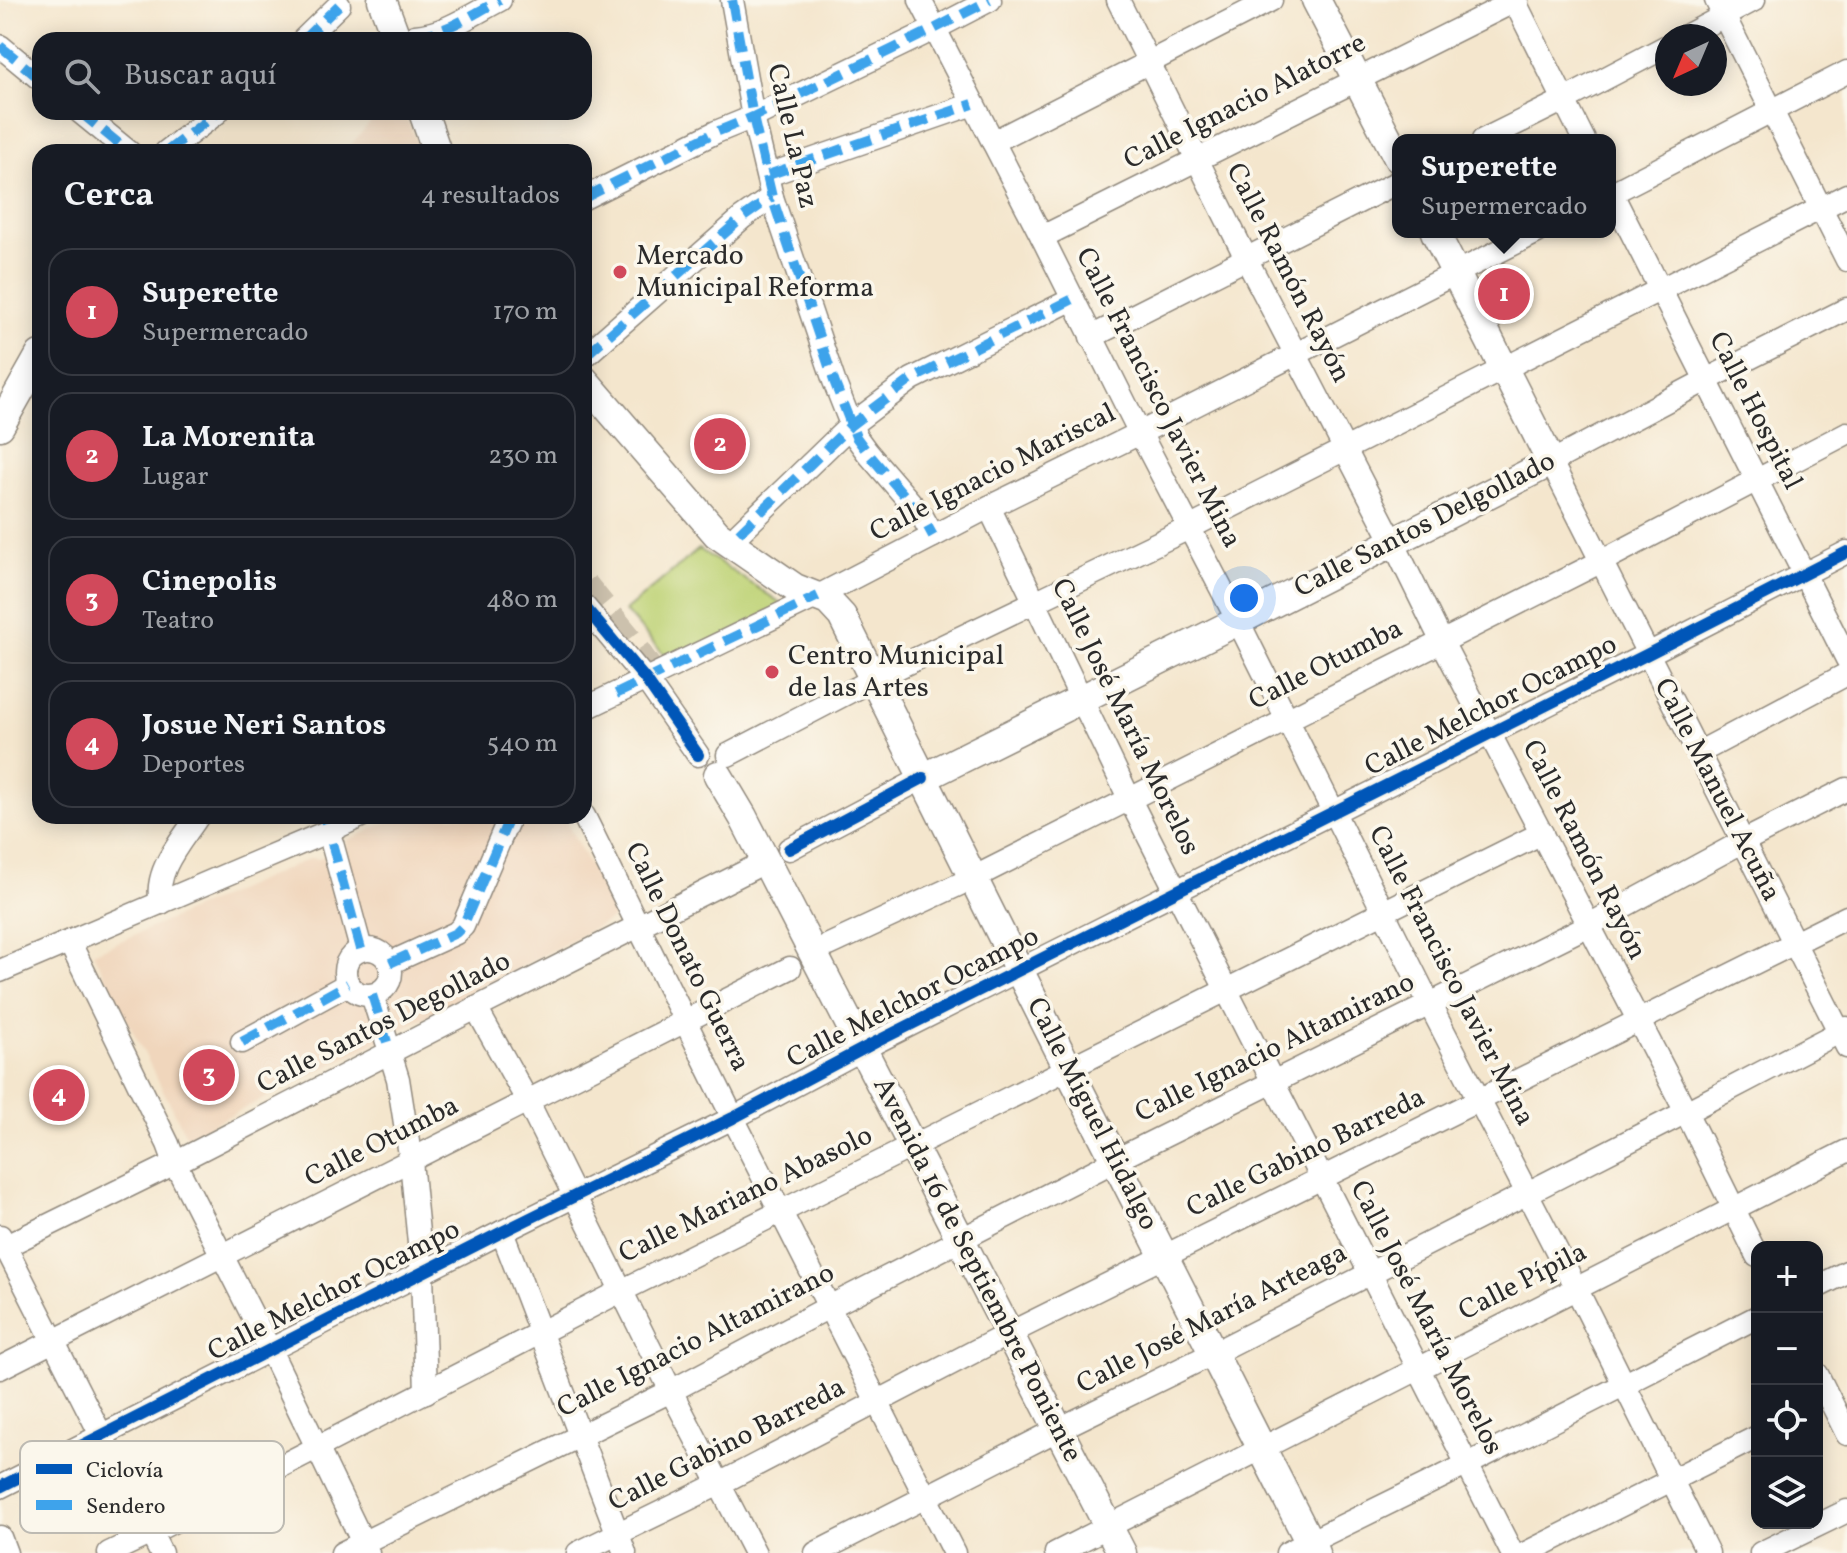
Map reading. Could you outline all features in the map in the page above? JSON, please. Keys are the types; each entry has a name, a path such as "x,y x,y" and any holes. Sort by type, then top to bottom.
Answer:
{"main road":[{"path":"382,0 402,32"},
{"path":"1316,0 1392,147"},
{"path":"426,120 434,144"},
{"name":"Calle Manuel Acuña","path":"1438,238 1551,462"},
{"path":"0,426 32,369"},
{"name":"Calle Miguel Hidalgo","path":"592,376 717,534 795,588 834,606 842,616 1214,1353 1261,1450 1303,1549"},
{"name":"Calle Santos Delgollado","path":"923,778 1551,462"},
{"name":"Avenida 16 de Septiembre Poniente","path":"723,765 743,817 1122,1553"}],"street":[{"path":"435,32 500,0"},
{"name":"Calle La Paz","path":"732,0 753,117 770,186 834,381 851,425 867,452 922,516 933,536"},
{"name":"Calle Francisco Javier Mina","path":"920,0 1288,718 1708,1553"},
{"path":"592,194 990,0"},
{"name":"Calle Ramón Rayón","path":"1118,0 1247,259 1751,1244"},
{"path":"993,142 1271,0"},
{"path":"1515,0 1581,134"},
{"name":"Calle Ignacio Alatorre","path":"1042,237 1515,0"},
{"path":"1701,24 1720,8 1754,0"},
{"path":"311,32 339,5"},
{"path":"1720,8 1847,260"},
{"path":"0,46 32,72"},
{"path":"1495,134 1655,52"},
{"path":"1616,190 1847,72"},
{"path":"592,360 742,218 770,186 973,104"},
{"path":"90,120 119,144"},
{"path":"176,144 208,120"},
{"path":"1091,337 1392,185"},
{"path":"723,765 874,679 1189,528 1847,195"},
{"name":"Calle Hospital","path":"1616,203 1847,659"},
{"name":"Calle Ignacio Mariscal","path":"592,705 818,596 1525,238"},
{"path":"739,533 851,425 912,379 1073,299"},
{"name":"Calle Santos Delgollado","path":"1551,462 1847,309"},
{"name":"Calle Otumba","path":"829,945 973,878 1602,561 1847,433"},
{"name":"Calle Manuel Acuña","path":"1551,462 1794,944 1844,1036"},
{"name":"Calle José María Morelos","path":"989,507 1129,798 1512,1553"},
{"name":"Calle Melchor Ocampo","path":"90,1441 1847,552"},
{"path":"592,616 646,680 698,755"},
{"path":"1698,753 1847,674"},
{"name":"Calle Santos Delgollado","path":"789,849 923,778"},
{"name":"Calle Ignacio Altamirano","path":"342,1553 366,1548 579,1435 671,1391 1116,1160 1589,925 1847,789"},
{"path":"161,903 159,884 164,869 193,824"},
{"path":"0,971 343,824"},
{"path":"390,963 456,933 463,926 507,824"},
{"name":"Calle Donato Guerra","path":"588,824 780,1212 954,1553"},
{"path":"327,827 361,949"},
{"name":"Calle Mariano Abasolo","path":"284,1467 621,1291 1542,833"},
{"name":"Calle Santos Degollado","path":"2,1244 175,1163 389,1047 476,1008 751,869"},
{"name":"Calle Gabino Barreda","path":"578,1553 621,1543 719,1484 1010,1333 1847,917"},
{"path":"70,943 366,1548"},
{"path":"361,949 378,951 390,963 390,980 386,987 372,995 363,995 348,984 345,968 353,953 361,949"},
{"name":"Calle Otumba","path":"0,1368 790,968"},
{"path":"242,1042 348,984"},
{"path":"372,995 398,1079 411,1161 422,1274 426,1392"},
{"path":"476,1008 527,1100 755,1553"},
{"name":"Calle José María Arteaga","path":"816,1553 1686,1112 1844,1036"},
{"name":"Calle Pípila","path":"1056,1553 1847,1151"},
{"path":"502,1232 621,1543"},
{"path":"2,1244 105,1441"},
{"path":"1823,1284 1847,1272"},
{"path":"1303,1549 1751,1320"},
{"path":"1831,1400 1847,1434"},
{"path":"1526,1553 1751,1440"},
{"name":"Calle Melchor Ocampo","path":"0,1487 20,1477"},
{"path":"1761,1553 1847,1511"},
{"path":"0,1537 6,1553"},
{"name":"Calle Mariano Abasolo","path":"109,1553 156,1543"}],"shaded area":[{"path":"372,120 408,120 417,144 352,144"},
{"path":"383,824 567,824 616,915 393,1034 187,1137 93,953 311,858 318,859 346,846 346,841"}],"green space":[{"path":"699,549 796,613 680,673 625,611"}],"tunnel":[{"path":"592,595 626,636 658,683"}],"marked path":[{"path":"432,32 500,0"},
{"path":"732,0 753,117 772,197 834,381 856,437 922,516 933,536"},
{"path":"592,194 990,0"},
{"path":"311,32 339,5"},
{"path":"0,46 32,72"},
{"path":"768,175 973,104"},
{"path":"90,120 119,144"},
{"path":"176,144 208,120"},
{"path":"592,350 742,218 772,197"},
{"path":"739,533 851,425 912,379 1073,299"},
{"path":"616,694 818,596"},
{"path":"390,963 456,933 463,926 507,824"},
{"path":"332,843 361,949"},
{"path":"242,1042 348,984"},
{"path":"372,995 387,1042"}],"cycle path":[{"path":"91,1441 1847,552"},
{"path":"592,616 646,680 698,755"},
{"path":"789,849 923,778"},
{"path":"0,1487 20,1477"}],"place":[{"name":"Mercado Municipal Reforma","path":"620,272"},
{"name":"Superette","path":"1504,294"},
{"name":"La Morenita","path":"720,444"},
{"name":"Centro Municipal de las Artes","path":"772,672"},
{"name":"Cinepolis","path":"209,1075"},
{"name":"Josue Neri Santos","path":"59,1095"}]}
